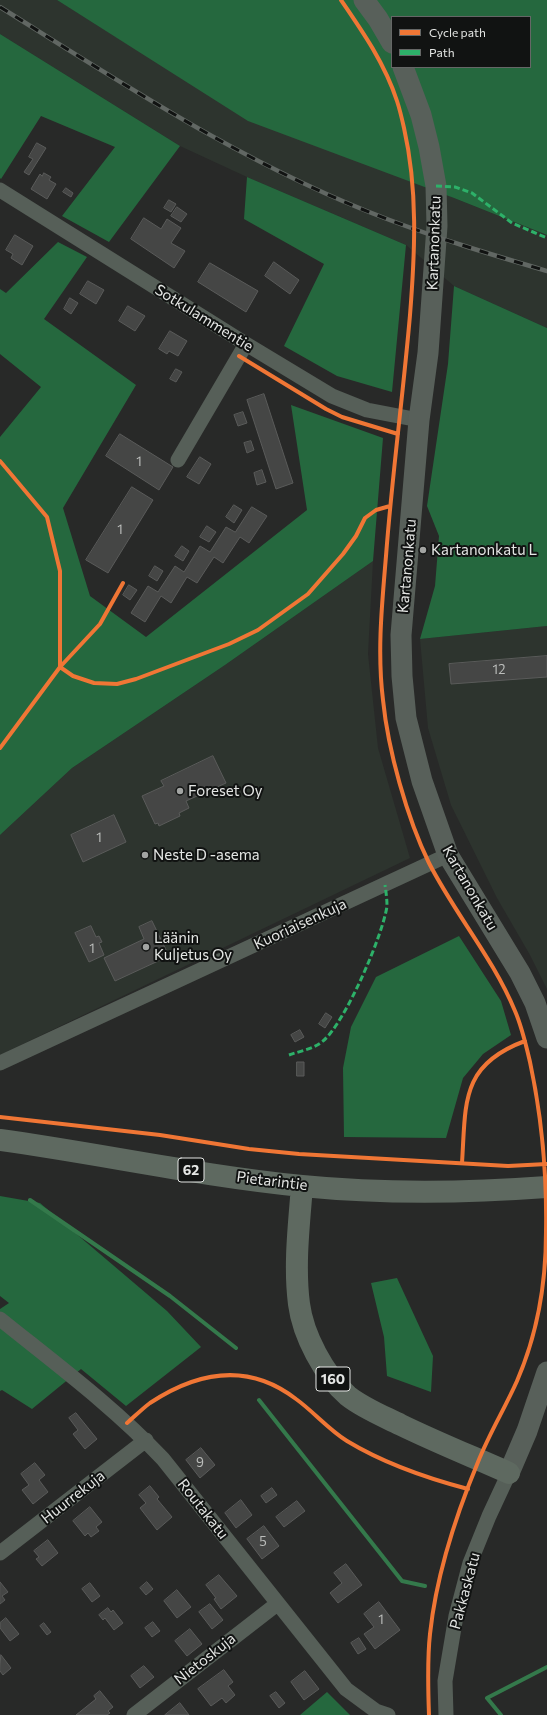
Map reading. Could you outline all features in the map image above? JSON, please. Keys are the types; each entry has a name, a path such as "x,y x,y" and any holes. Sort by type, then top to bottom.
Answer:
{"main road":[{"path":"364,0 378,19 391,41"},
{"name":"Kartanonkatu","path":"403,68 421,115 436,186 437,226 434,286 428,353 419,420 402,635 402,676 406,718 422,781 448,855 520,974 535,1003 547,1038"},
{"name":"Pietarintie","path":"0,1140 302,1186 381,1191 500,1191 547,1187"},
{"name":"160","path":"302,1186 296,1268 299,1305 309,1340 327,1372 348,1396 376,1413 426,1437 509,1473"},
{"path":"509,1473 527,1431 547,1372"}],"street":[{"name":"Sotkulammentie","path":"0,190 332,396 367,410 419,420"},
{"path":"178,460 246,344"},
{"name":"Kuoriaisenkuja","path":"0,1063 448,855"},
{"name":"Routakatu","path":"0,1319 97,1397 146,1440 210,1517 277,1604 346,1689 376,1711 388,1715"},
{"name":"Huurrekuja","path":"0,1553 146,1440"},
{"name":"Pakkaskatu","path":"446,1715 445,1681 456,1616 470,1563 489,1516 509,1473"},
{"name":"Nietoskuja","path":"134,1715 277,1604"}],"shaded area":[{"path":"0,0 57,0 124,42 454,198 547,235 547,328 454,286 406,245 247,177 180,146 0,34"},
{"path":"373,561 368,654 378,748 410,858 0,1055 0,835 72,768 225,665"},
{"path":"547,626 547,989 530,955 497,898 451,805 428,728 420,639"}],"green space":[{"path":"57,0 547,0 547,235 454,198 248,121"},
{"path":"0,34 180,146 109,242 62,216 115,147 41,116 1,179 0,178"},
{"path":"247,177 406,245 392,392 337,376 284,346 324,264 244,219"},
{"path":"58,242 87,257 44,319 136,385 63,508 90,596 146,637 307,510 291,405 383,438 373,561 225,665 72,768 0,835 0,437 41,387 0,354 0,289 6,293"},
{"path":"454,286 547,328 547,626 420,639 435,586 439,536 427,506 448,364"},
{"path":"459,936 501,1001 511,1035 483,1054 463,1078 446,1138 344,1137 343,1068 351,1027 376,977"},
{"path":"0,1196 40,1203 167,1311 201,1347 126,1406 81,1369 32,1409 2,1390 0,1391 0,1309 9,1303 0,1296"},
{"path":"397,1278 433,1356 431,1392 387,1376 384,1337 371,1283"},
{"path":"327,1692 350,1715 300,1715"}],"building":[{"path":"37,143 46,148 29,175 24,172 33,159 29,157"},
{"path":"44,173 51,177 49,180 56,184 47,199 31,189 40,174 42,176"},
{"path":"66,188 73,193 71,197 63,192"},
{"path":"169,200 176,204 171,212 164,208"},
{"path":"177,207 187,214 181,222 171,216"},
{"path":"144,218 161,229 167,219 181,228 171,243 185,251 174,268 131,239"},
{"path":"15,235 33,246 22,265 11,258 13,254 6,250"},
{"path":"274,262 299,280 290,294 265,276"},
{"path":"210,263 258,291 246,312 198,282"},
{"path":"88,281 104,290 96,304 80,294"},
{"path":"70,298 78,303 71,314 64,309"},
{"path":"128,306 145,316 135,331 119,321"},
{"path":"170,331 187,341 178,356 169,351 167,354 159,349"},
{"path":"176,369 182,372 176,382 170,379"},
{"path":"264,394 293,483 276,489 247,400"},
{"path":"243,412 247,423 238,426 234,415"},
{"path":"120,434 173,467 159,490 106,456"},
{"path":"251,441 254,450 247,453 244,443"},
{"path":"200,457 211,464 199,484 187,477"},
{"path":"262,470 266,482 257,485 254,473"},
{"path":"132,487 153,500 108,573 86,560"},
{"path":"234,505 242,510 234,523 226,517"},
{"path":"252,507 267,516 249,543 240,537 223,563 214,557 197,583 187,577 171,603 161,596 145,622 131,613 148,586 158,592 175,566 184,572 200,546 210,552 226,527 235,532"},
{"path":"207,526 216,532 209,542 200,537"},
{"path":"182,546 189,551 183,561 175,556"},
{"path":"155,566 163,571 157,581 149,576"},
{"path":"129,585 137,590 130,600 123,595"},
{"path":"547,656 547,677 451,684 449,664"},
{"name":"Foreset Oy","path":"213,756 226,783 186,801 189,808 179,813 180,816 159,826 158,823 155,824 142,796 164,786 161,781"},
{"path":"114,815 126,842 83,862 71,835"},
{"name":"Läänin Kuljetus Oy","path":"152,921 169,956 115,981 104,958 144,939 139,927"},
{"path":"91,926 96,937 99,936 102,942 99,943 104,955 89,962 75,933"},
{"path":"326,1013 332,1017 325,1028 319,1024"},
{"path":"300,1030 304,1037 295,1042 291,1035"},
{"path":"297,1062 304,1062 304,1076 297,1076"},
{"path":"76,1413 97,1439 85,1449 73,1434 78,1430 69,1418"},
{"path":"201,1448 215,1465 200,1478 186,1460"},
{"path":"35,1463 45,1475 39,1480 48,1492 33,1504 22,1490 29,1485 21,1474"},
{"path":"150,1486 159,1497 157,1499 172,1517 157,1530 140,1508 146,1503 139,1495"},
{"path":"272,1488 277,1495 266,1503 261,1496"},
{"path":"241,1500 252,1515 236,1528 225,1513"},
{"path":"297,1501 305,1511 284,1527 276,1517"},
{"path":"90,1507 102,1522 96,1527 99,1531 91,1537 88,1533 85,1536 73,1521"},
{"path":"264,1526 279,1546 262,1559 247,1539"},
{"path":"48,1540 58,1553 42,1566 36,1559 39,1557 34,1551"},
{"path":"346,1564 362,1585 338,1603 330,1593 342,1583 334,1573"},
{"path":"219,1575 237,1596 221,1609 214,1599 216,1598 206,1585"},
{"path":"0,1582 8,1592 2,1596 5,1600 0,1604"},
{"path":"147,1582 153,1589 146,1595 140,1588"},
{"path":"90,1583 100,1596 92,1602 82,1589"},
{"path":"177,1590 191,1607 177,1618 164,1601"},
{"path":"379,1602 400,1630 375,1649 364,1634 374,1627 364,1614"},
{"path":"210,1604 223,1620 212,1629 199,1612"},
{"path":"108,1608 111,1612 113,1610 123,1623 114,1630 105,1618 103,1620 99,1615"},
{"path":"6,1618 19,1634 10,1641 0,1628 0,1623"},
{"path":"153,1622 160,1631 152,1637 145,1628"},
{"path":"44,1623 51,1632 47,1635 40,1626"},
{"path":"190,1629 202,1644 187,1656 175,1641"},
{"path":"359,1638 366,1649 358,1654 351,1643"},
{"path":"1,1655 11,1668 3,1675 0,1671"},
{"path":"144,1666 154,1677 140,1688 131,1676"},
{"path":"224,1670 233,1682 228,1686 235,1695 226,1703 222,1698 211,1706 198,1689"},
{"path":"305,1671 319,1689 304,1700 291,1682"},
{"path":"100,1691 113,1707 108,1711 110,1713 107,1715 76,1715 96,1699 94,1696"},
{"path":"276,1692 285,1703 279,1708 270,1696"},
{"path":"180,1703 189,1715 165,1715"}],"waterway":[{"path":"30,1200 170,1296 236,1348"},
{"path":"259,1400 402,1581 425,1586"},
{"path":"501,1715 487,1698 547,1667"}],"railway":[{"path":"0,7 141,95 237,150 286,175 387,219 466,246 547,271"}],"marked path":[{"path":"436,186 455,187 472,193 512,223 547,238"},
{"path":"289,1055 319,1044 332,1031 342,1016 362,978 384,919 387,906 385,885"}],"cycle path":[{"path":"341,0 373,49 392,87 404,128 412,175 414,244 410,315 388,526 380,646 381,682 389,740 406,805 413,826 429,863 439,882 496,973 520,1023 530,1062 538,1104 545,1168 546,1251 542,1289 535,1327 517,1381 482,1452 462,1503 448,1546 437,1591 429,1644 429,1715"},
{"path":"239,356 326,409 342,417 398,434"},
{"path":"0,461 47,517 60,571 60,667 73,676 94,683 117,684 136,679 229,644 258,630 308,594 343,554 356,536 365,518 376,510 390,506"},
{"path":"0,748 60,667 100,624 123,583"},
{"path":"462,1163 464,1122 467,1104 471,1088 478,1074 488,1062 504,1051 525,1041"},
{"path":"0,1117 160,1135 249,1149 299,1154 508,1166 547,1164"},
{"path":"127,1423 150,1403 168,1392 186,1384 204,1378 241,1376 260,1380 278,1387 303,1404 340,1436 376,1457 421,1475 468,1489"}],"place":[{"name":"Kartanonkatu L","path":"423,550"},
{"name":"Foreset Oy","path":"180,791"},
{"name":"Neste D -asema","path":"145,855"},
{"name":"Läänin Kuljetus Oy","path":"146,947"}]}
